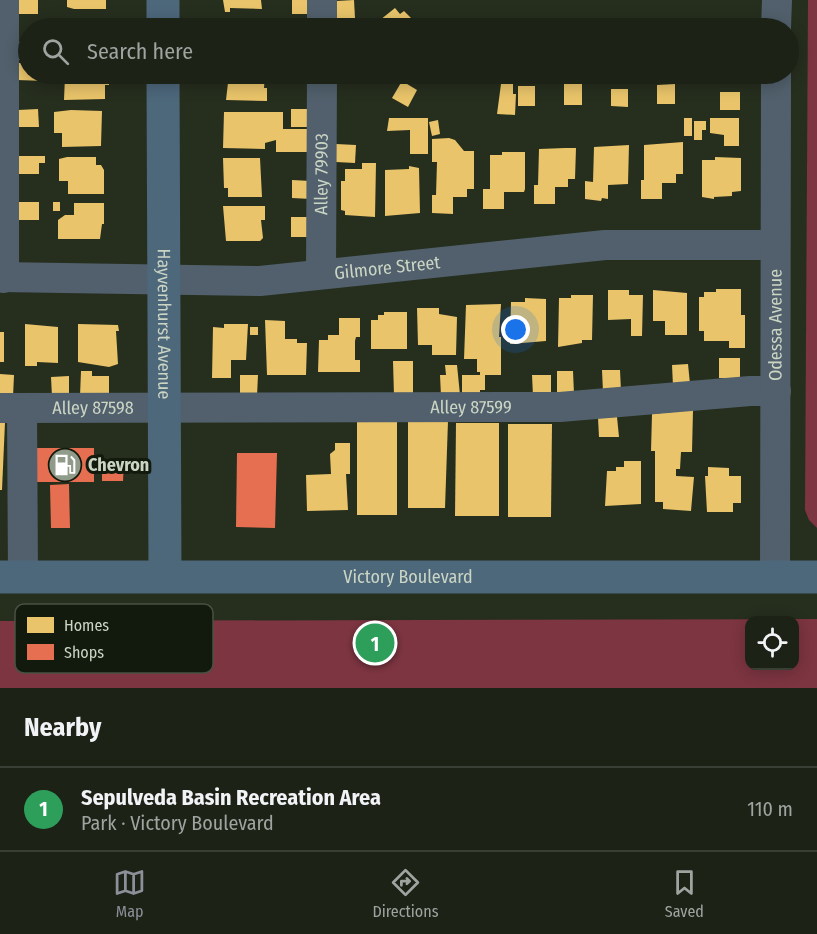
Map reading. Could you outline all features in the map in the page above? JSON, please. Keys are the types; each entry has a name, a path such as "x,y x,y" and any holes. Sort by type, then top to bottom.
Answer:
{"main road":[{"path":"163,0 163,18"},
{"name":"Hayvenhurst Avenue","path":"163,84 165,576"},
{"name":"Victory Boulevard","path":"12,577 817,577"}],"street":[{"path":"2,278 4,0"},
{"path":"322,0 322,18"},
{"path":"776,18 777,0"},
{"name":"Alley 79903","path":"321,274 322,84"},
{"name":"Odessa Avenue","path":"775,577 776,84"},
{"name":"Gilmore Street","path":"2,278 162,278 260,281 605,245 775,245"},
{"name":"Alley 87599","path":"164,408 560,407 750,391 776,391"},
{"path":"11,408 12,577"},
{"name":"Alley 87598","path":"11,408 164,408"}],"shaded area":[{"path":"808,0 817,0 817,528 809,520 805,510"},
{"path":"745,619 745,670 799,670 799,619 817,619 817,688 0,688 0,621 15,621 15,673 213,673 213,620"}],"building: Homes":[{"path":"18,0 38,0 38,14 17,14"},
{"path":"67,0 106,0 106,9 74,9 67,7"},
{"path":"223,0 261,0 262,9 230,8 230,12 225,12"},
{"path":"292,0 311,0 311,14 292,14"},
{"path":"354,0 355,18 336,18 336,1"},
{"path":"395,8 400,14 404,11 411,18 382,18"},
{"path":"65,84 109,84 105,85 105,99 64,100"},
{"path":"228,84 264,84 264,88 267,88 267,101 226,100"},
{"path":"400,84 407,84 417,90 408,107 392,98"},
{"path":"501,84 513,84 513,94 516,94 515,115 497,114"},
{"path":"564,84 582,84 582,105 564,105"},
{"path":"675,84 675,104 657,104 657,85"},
{"path":"518,86 535,86 535,106 518,106"},
{"path":"611,89 628,89 628,107 611,106"},
{"path":"720,92 740,92 740,110 720,110"},
{"path":"38,109 39,127 18,127 18,110"},
{"path":"291,109 311,109 310,127 291,127"},
{"path":"102,111 101,146 62,147 62,133 54,133 54,112"},
{"path":"224,112 283,112 283,129 310,129 309,152 276,152 276,140 265,143 265,149 223,148"},
{"path":"389,118 428,118 428,154 410,154 410,130 387,131"},
{"path":"684,118 692,118 692,136 684,136"},
{"path":"710,118 739,118 739,146 724,146 724,135 710,133"},
{"path":"438,120 440,134 432,136 429,122"},
{"path":"694,121 706,121 706,130 702,130 702,140 694,140"},
{"path":"432,139 455,140 464,151 474,151 474,189 467,189 467,197 453,197 453,214 432,213 432,195 436,195 437,162 432,162"},
{"path":"683,142 683,174 676,174 676,183 662,183 662,199 641,199 641,180 644,180 644,145"},
{"path":"336,144 356,145 355,163 336,162"},
{"path":"629,145 628,184 608,185 608,199 602,198 601,201 585,199 585,181 593,182 594,147"},
{"path":"576,148 575,179 568,179 568,187 555,187 555,204 534,204 534,185 538,185 539,149"},
{"path":"502,152 525,152 524,192 504,192 504,209 483,209 483,189 490,189 490,155 502,155"},
{"path":"18,156 45,156 45,163 39,163 39,174 18,174"},
{"path":"96,157 96,165 101,165 104,170 104,194 68,194 68,181 59,181 59,159"},
{"path":"715,157 741,158 741,191 732,192 732,196 714,197 714,199 702,197 702,160 715,160"},
{"path":"223,158 260,158 262,197 228,197 228,188 224,188"},
{"path":"362,163 376,163 375,217 345,215 345,211 341,210 341,181 345,181 345,169 362,169"},
{"path":"409,166 419,168 420,213 385,216 385,170 409,169"},
{"path":"292,180 311,181 311,199 292,198"},
{"path":"18,202 39,202 39,220 18,220"},
{"path":"53,202 60,202 60,211 53,211"},
{"path":"74,203 104,203 104,224 102,224 100,239 58,239 58,220 65,215 74,215"},
{"path":"223,206 265,206 265,220 261,220 263,238 260,241 226,241"},
{"path":"291,217 309,217 310,237 291,237"},
{"path":"716,289 741,289 741,315 745,315 745,348 729,348 729,341 704,341 704,331 699,331 699,297 704,297 704,292 716,292"},
{"path":"608,290 629,290 629,295 643,295 642,336 631,336 631,319 608,320"},
{"path":"653,290 687,293 687,335 665,335 665,321 653,321"},
{"path":"571,295 593,295 592,340 582,340 582,343 558,347 559,298 571,298"},
{"path":"525,298 546,299 546,341 510,344 511,302 525,302"},
{"path":"501,304 499,337 501,337 501,375 485,375 485,390 480,390 480,396 462,396 462,375 480,375 480,372 477,372 477,359 464,359 466,305"},
{"path":"417,308 439,308 439,314 457,317 456,355 432,355 432,345 418,345"},
{"path":"384,312 407,312 407,349 371,349 371,320 378,320 378,315 384,315"},
{"path":"339,318 360,318 360,337 356,337 355,341 355,360 360,360 360,372 318,372 319,340 328,340 328,335 339,335"},
{"path":"265,320 285,321 285,339 297,339 297,343 307,343 306,375 267,375"},
{"path":"25,324 58,327 58,363 37,362 37,366 25,366"},
{"path":"78,324 118,325 119,331 116,331 118,364 109,367 78,362"},
{"path":"224,324 248,324 246,360 231,360 231,378 212,378 213,327 224,328"},
{"path":"250,327 258,327 258,335 250,335"},
{"path":"0,332 4,332 4,362 0,362"},
{"path":"719,358 740,358 740,378 719,378"},
{"path":"393,361 413,361 413,395 394,396"},
{"path":"688,364 690,384 673,386 672,365"},
{"path":"445,365 457,365 460,395 441,396 440,375 446,375"},
{"path":"602,370 620,370 621,391 603,392"},
{"path":"81,371 92,371 92,376 109,376 109,396 80,396"},
{"path":"557,371 573,371 574,394 557,394"},
{"path":"0,374 14,375 13,397 0,396"},
{"path":"240,375 258,375 257,396 240,396"},
{"path":"532,375 551,375 551,395 533,396"},
{"path":"69,376 69,397 52,397 51,377"},
{"path":"693,410 692,452 681,452 680,469 676,469 676,476 694,477 691,511 663,509 663,502 655,502 655,451 651,451 652,414"},
{"path":"617,417 619,437 599,437 598,418"},
{"path":"408,420 448,421 445,508 408,508"},
{"path":"0,422 5,422 2,490 0,490"},
{"path":"357,422 397,422 397,515 357,515"},
{"path":"456,423 499,423 499,516 455,516"},
{"path":"508,424 552,424 551,517 508,517"},
{"path":"335,443 350,443 350,474 346,474 348,510 307,511 306,475 331,474 330,454 335,450"},
{"path":"624,461 641,461 641,504 605,506 607,471 616,471 616,467 624,467"},
{"path":"708,467 729,468 729,476 741,476 741,503 733,503 733,512 707,512 705,476 708,476"}],"building: Shops":[{"name":"Chevron","path":"35,448 94,448 94,482 35,482"},
{"path":"237,453 277,453 275,528 236,527"},
{"name":"Chevron","path":"102,460 124,461 123,481 102,481"},
{"name":"Chevron","path":"69,484 70,528 51,528 50,485"}],"place":[{"name":"Chevron","path":"65,465"},
{"name":"Sepulveda Basin Recreation Area","path":"375,643"}]}
